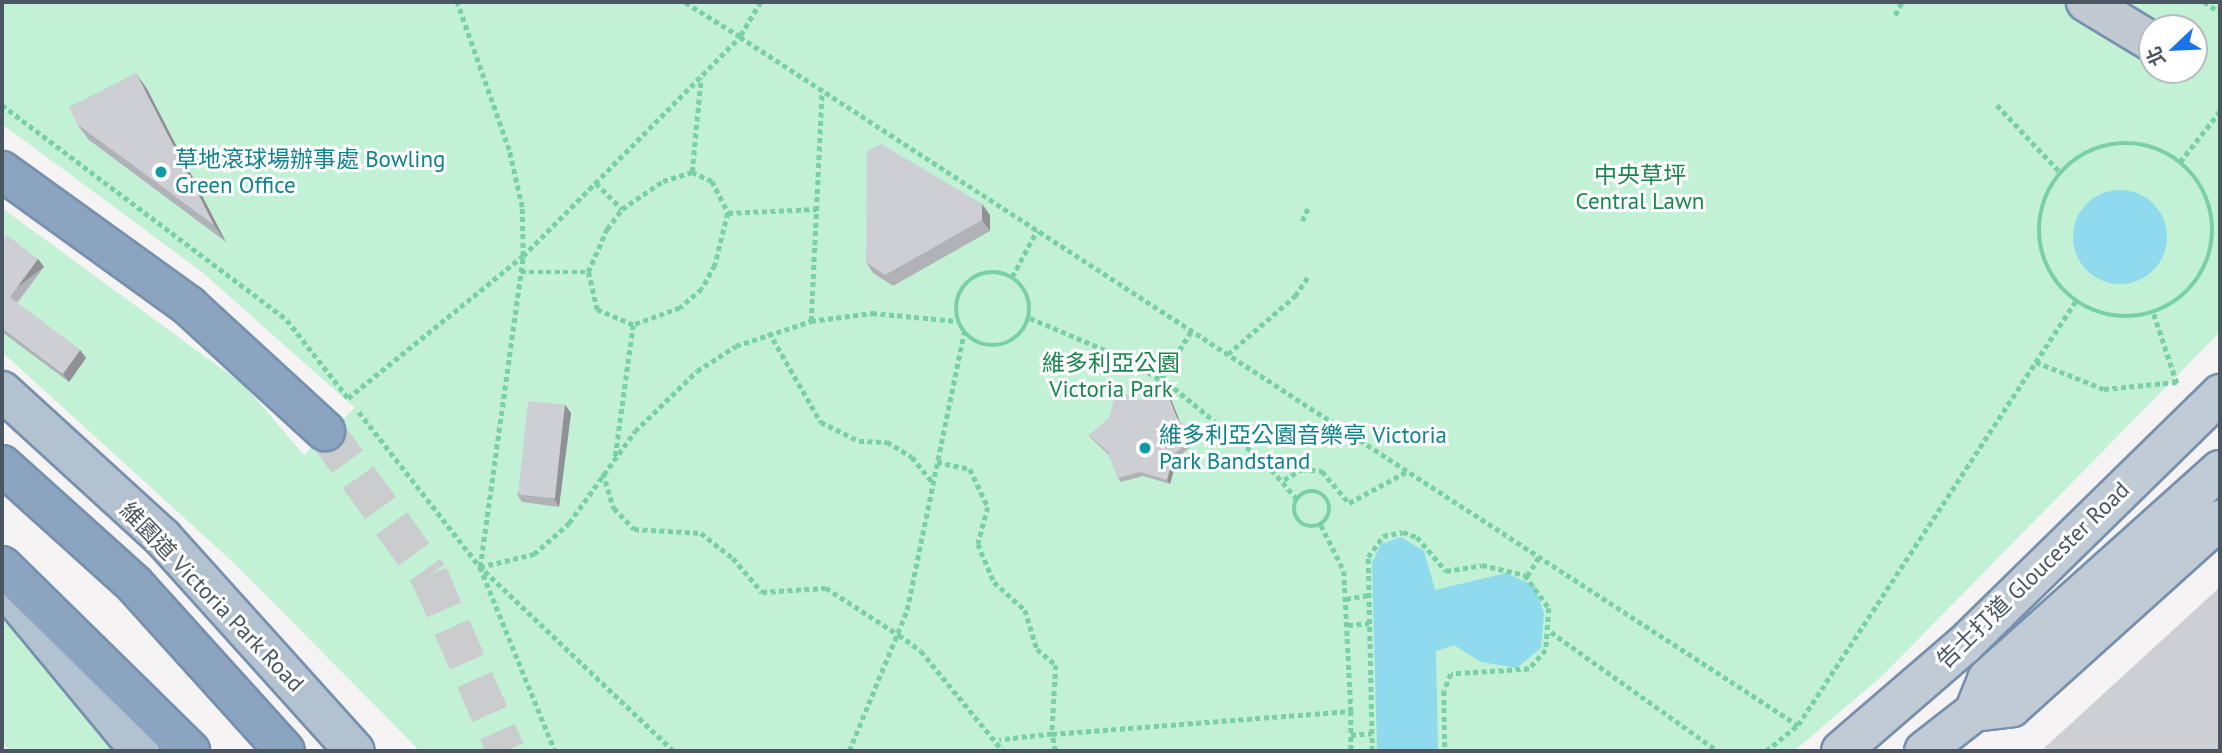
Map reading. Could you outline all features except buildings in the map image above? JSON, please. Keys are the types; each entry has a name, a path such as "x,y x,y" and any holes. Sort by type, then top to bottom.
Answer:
{"highway":[{"path":"2,171 189,306 325,431"},
{"path":"2,465 134,584 285,751"},
{"path":"2,566 191,751"}],"main road":[{"name":"維園道 Victoria Park Road","path":"2,391 162,537 355,751"},
{"name":"告士打道 Gloucester Road","path":"1841,751 1964,645 2220,394"},
{"name":"告士打道 Gloucester Road","path":"1924,751 2149,534 2220,470"},
{"path":"1980,695 2012,707 2220,520"},
{"path":"2,583 140,751"}],"street":[{"path":"2086,2 2138,34"}],"path":[{"path":"457,2 509,150 522,207 523,257 480,566"},
{"path":"684,2 1798,725"},
{"path":"348,398 523,257 740,37 761,2"},
{"path":"1895,15 1902,2"},
{"path":"2204,2 2220,12"},
{"path":"692,173 701,77"},
{"path":"811,321 822,90"},
{"path":"1997,105 2060,172"},
{"path":"2180,162 2220,111"},
{"path":"2131,142 2180,162 2210,206 2213,232 2196,282 2154,314 2100,314 2075,302 2057,286 2039,240 2039,216 2060,172 2105,145 2131,142"},
{"path":"692,173 712,181 728,213 727,239 702,289 680,308 633,325 597,310 588,272 622,209 663,181 692,173"},
{"path":"596,183 622,209"},
{"path":"1302,220 1308,208"},
{"path":"728,213 816,209"},
{"path":"1012,277 1037,230"},
{"path":"521,272 588,272"},
{"path":"987,272 1012,277 1028,295 1030,318 1018,338 996,347 964,333 957,321 965,284 987,272"},
{"path":"1228,354 1295,296 1308,275"},
{"path":"1766,751 1798,725 2075,302"},
{"path":"480,566 534,554 569,523 615,457 672,391 736,346 769,332 811,321 872,313 957,321"},
{"path":"2036,362 2104,389 2178,384 2154,314"},
{"path":"1030,318 1161,379 1284,480 1297,499 1300,522 1321,525 1338,548 1346,598 1351,751"},
{"path":"615,457 633,325"},
{"path":"1161,379 1192,330"},
{"path":"769,332 821,422 859,441 887,442 912,457 933,483"},
{"path":"849,751 899,635 964,333"},
{"path":"937,462 970,469 988,507 978,544 994,582 1025,610 1037,649 1056,665 1052,734 1055,751"},
{"path":"1284,480 1302,469 1322,471 1349,503 1408,471"},
{"path":"603,473 614,508 634,529 701,533 733,558 762,592 826,589 899,635 999,740 1003,751"},
{"path":"1297,499 1307,491 1324,495 1330,511 1321,525"},
{"path":"1372,751 1368,595 1370,549 1392,533 1417,537 1446,571 1482,565 1527,576 1544,594 1551,632 1540,660 1529,669 1451,674 1444,691 1445,751"},
{"path":"1527,576 1539,556"},
{"path":"480,566 673,751"},
{"path":"1346,598 1368,595"},
{"path":"1348,625 1369,623"},
{"path":"1551,632 1718,751"},
{"path":"999,740 1351,711"},
{"path":"1351,735 1372,733"}],"green space":[{"name":"維多利亞公園 Victoria Park","path":"2,2 2220,2 2220,332 1882,676 1794,751 420,751 235,564 2,352 2,208 244,385 304,455 355,408 202,272 2,124"},
{"path":"2,614 113,751 10,751 2,741"}],"water":[{"path":"2120,190 2138,193 2153,204 2164,219 2167,237 2164,255 2153,270 2138,281 2120,284 2102,281 2087,270 2076,255 2073,237 2076,219 2087,204 2102,193"},
{"path":"1401,537 1424,551 1435,590 1506,573 1535,586 1544,614 1541,648 1517,668 1481,662 1454,645 1436,651 1438,751 1377,751 1372,563 1381,544"}],"tunnel":[{"path":"325,431 429,575 506,751"}],"place":[{"name":"草地滾球場辦事處 Bowling Green Office","path":"161,172"},
{"name":"維多利亞公園音樂亭 Victoria Park Bandstand","path":"1145,448"}],"park label":[{"name":"中央草坪 Central Lawn","path":"1640,188"}]}
